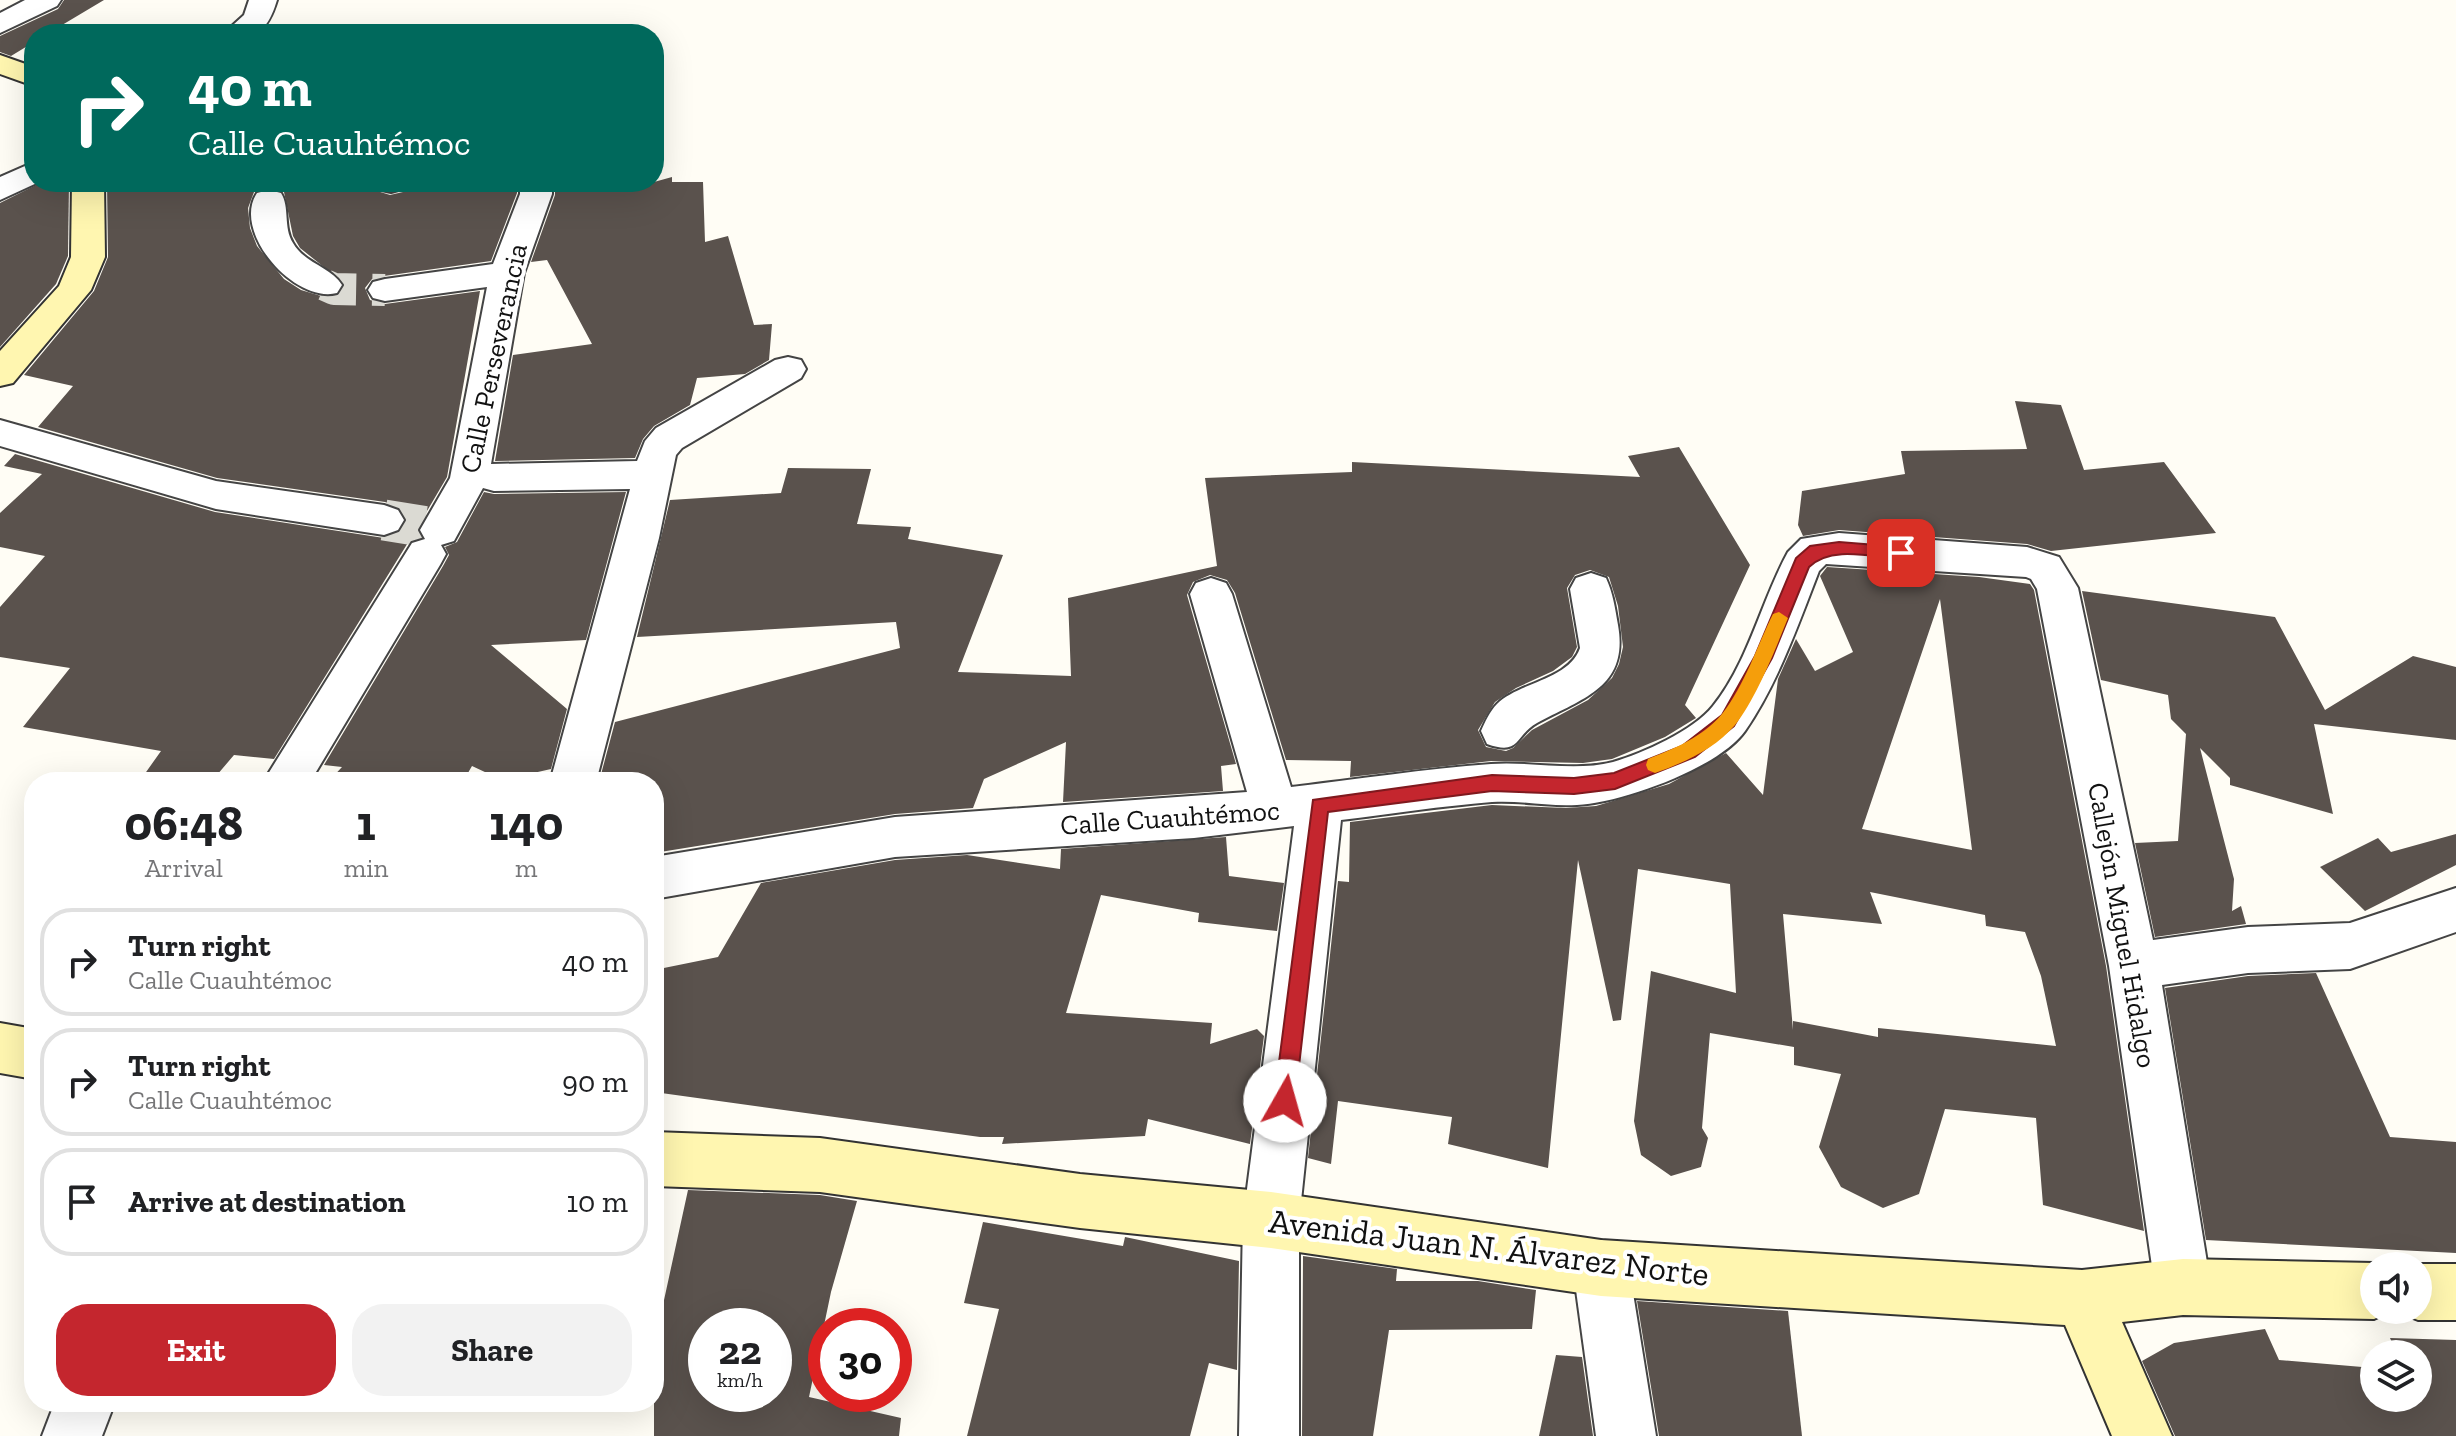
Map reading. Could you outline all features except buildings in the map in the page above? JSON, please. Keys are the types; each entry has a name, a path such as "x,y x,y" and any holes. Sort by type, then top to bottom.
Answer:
{"main road":[{"path":"0,64 24,73"},
{"path":"0,374 74,290 88,257 88,192"},
{"path":"0,1048 24,1052"},
{"name":"Avenida Juan N. Álvarez Norte","path":"664,1159 820,1165 1080,1201 1271,1220 1601,1268 2082,1298 2183,1287 2360,1291"},
{"path":"2432,1292 2456,1292"},
{"path":"2082,1298 2142,1436"}],"street":[{"path":"0,24 47,0"},
{"path":"0,190 24,177"},
{"name":"Calle Perseverancia","path":"292,772 469,478 507,273 536,192"},
{"path":"269,200 267,221 272,241 296,270 325,285"},
{"path":"385,290 507,273"},
{"path":"576,772 635,553 658,451 669,438 788,369"},
{"path":"0,433 216,495 384,520"},
{"name":"Calle Perseverancia","path":"494,477 653,475"},
{"name":"Calle Cuauhtémoc","path":"664,876 895,837 1194,818 1297,807 1497,754 1574,786 1615,781 1688,751 1728,720 1763,658 1802,563 1815,550 1839,548 2027,562 2045,568"},
{"name":"Callejón Miguel Hidalgo","path":"2045,568 2057,588 2134,966 2183,1287"},
{"path":"1497,754 1514,715 1578,680 1595,666 1601,648 1591,589"},
{"path":"1211,594 1297,807 1271,1220 1269,1436"},
{"path":"2134,966 2248,950 2350,946 2456,910"},
{"path":"1601,1268 1626,1436"},
{"path":"72,1436 81,1412"}],"tunnel":[{"path":"325,285 334,289 385,290"},
{"path":"384,520 428,527"}],"slow traffic":[{"path":"1655,765 1688,751 1728,720 1763,658 1779,618"}],"route":[{"path":"1285,1101 1320,805 1492,783 1536,782 1574,786 1615,781 1688,751 1728,720 1763,658 1802,563 1815,550 1839,548 1901,553"}]}
